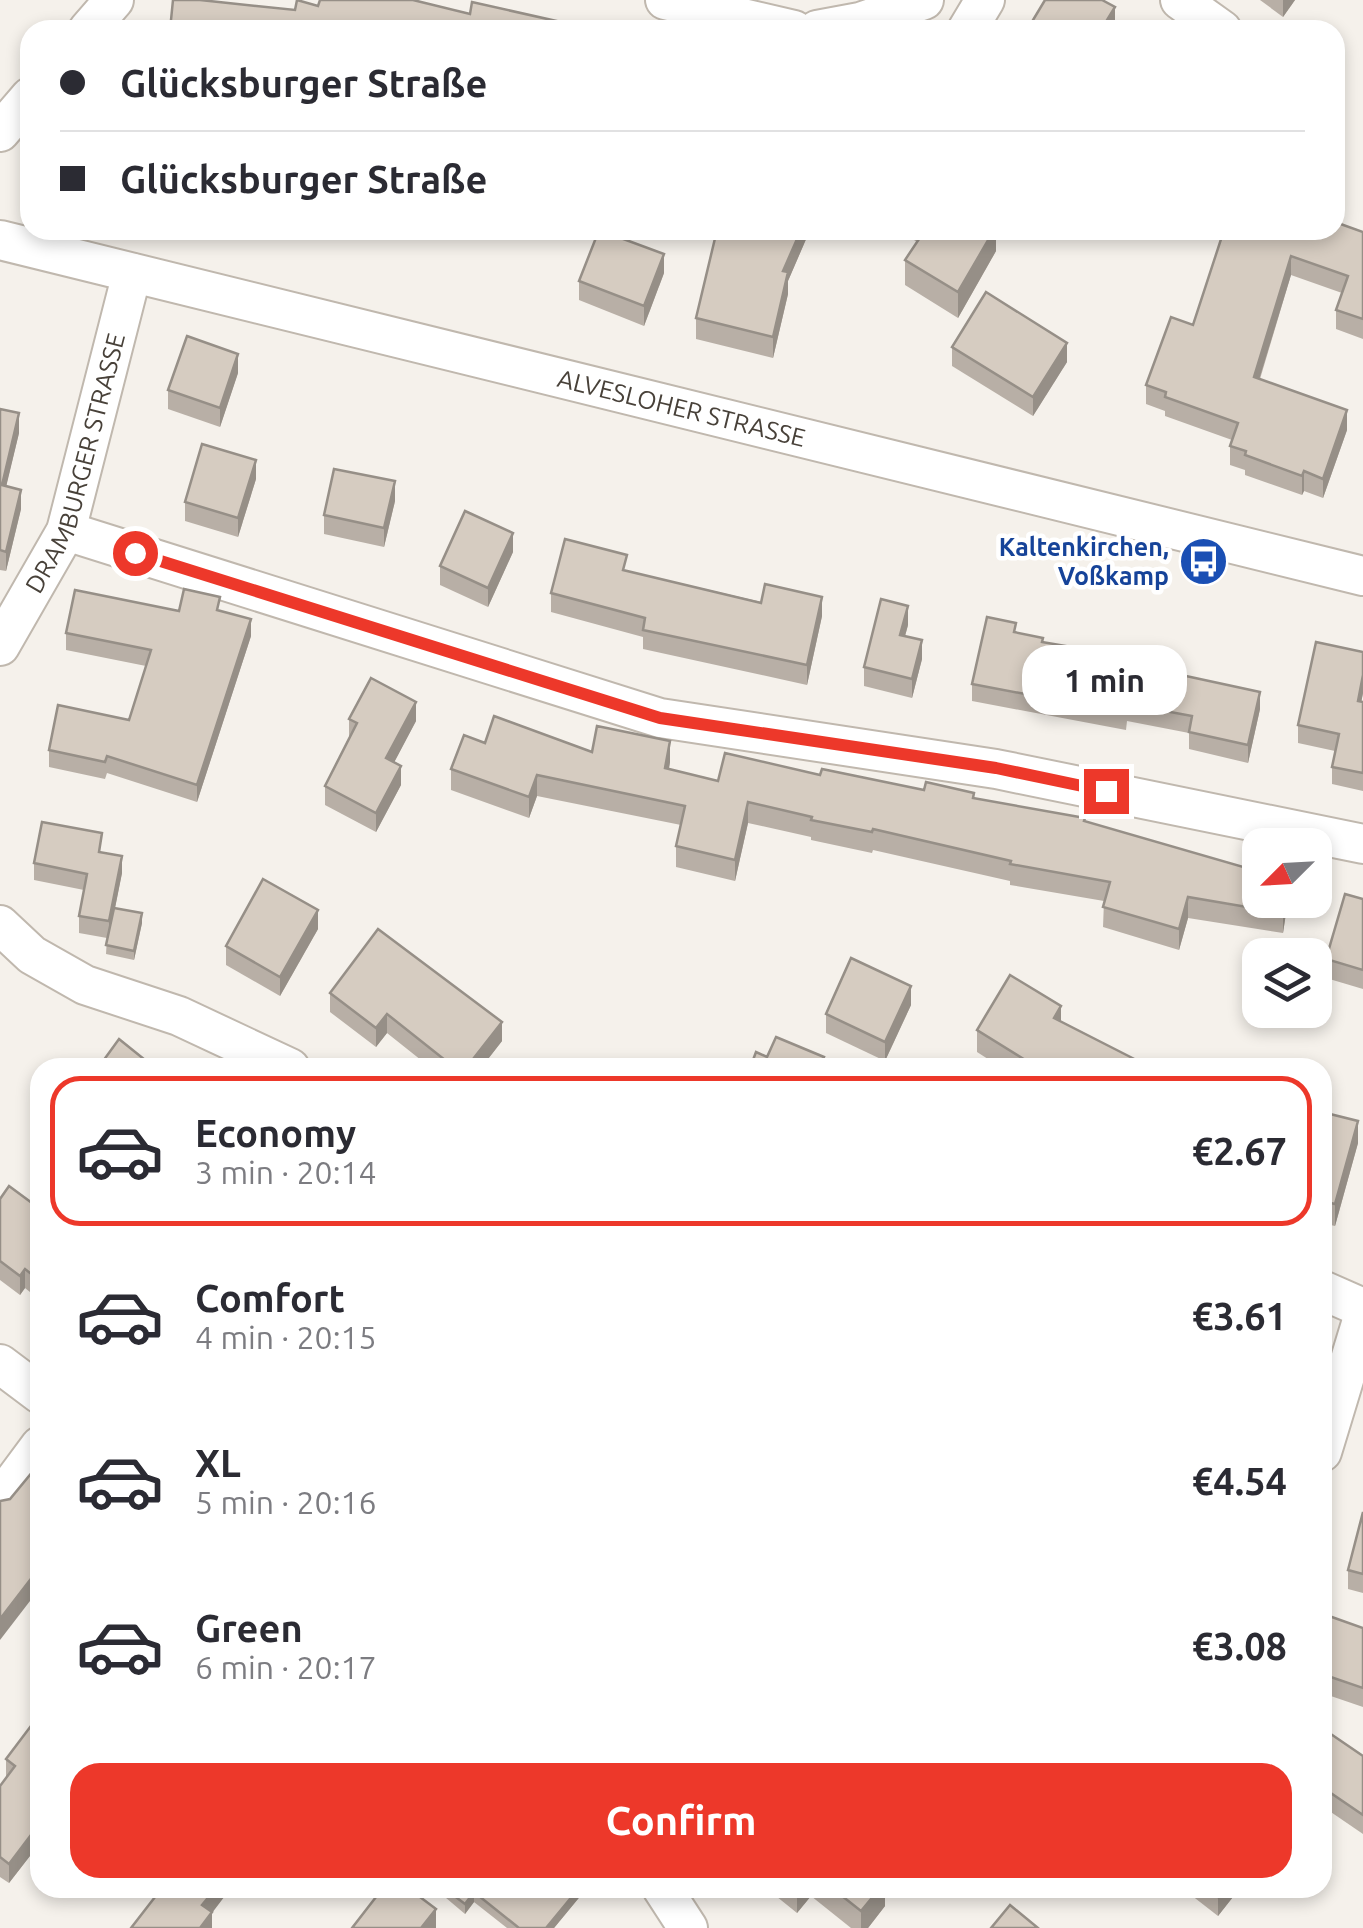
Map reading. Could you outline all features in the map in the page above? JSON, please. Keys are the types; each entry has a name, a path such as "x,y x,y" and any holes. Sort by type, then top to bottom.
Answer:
{"street":[{"path":"97,20 114,0"},
{"path":"665,0 751,20"},
{"path":"866,20 924,0"},
{"path":"1180,0 1208,20"},
{"path":"0,132 20,109"},
{"name":"ALVESLOHER STRASSE","path":"0,240 1363,576"},
{"name":"DRAMBURGER STRASSE","path":"0,646 66,530 132,273"},
{"path":"66,530 660,718 996,768 1363,844"},
{"path":"0,925 32,955 85,985 179,1016 269,1058"},
{"path":"1332,1294 1363,1308"},
{"path":"1332,1419 1363,1317"},
{"path":"0,1364 30,1386"},
{"path":"0,1500 30,1460"},
{"path":"668,1898 688,1928"}],"building":[{"path":"173,0 295,10 297,0 318,6 320,0 413,0 470,14 472,2 552,20 171,20"},
{"path":"1045,0 1102,0 1115,7 1107,20 1033,20"},
{"path":"1345,226 1363,232 1363,319 1336,310 1348,276 1291,256 1254,377 1347,410 1323,479 1304,471 1302,476 1245,455 1246,451 1230,446 1238,423 1165,397 1166,392 1146,385 1171,317 1193,325 1221,240 1345,240"},
{"path":"595,240 626,240 664,254 644,306 579,281"},
{"path":"715,240 797,240 783,271 788,272 773,337 696,318"},
{"path":"918,240 988,240 958,292 905,260"},
{"path":"986,292 1067,343 1033,397 952,347"},
{"path":"187,336 238,354 220,408 168,390"},
{"path":"0,409 19,413 2,485 21,490 6,552 0,550"},
{"path":"202,444 256,460 238,518 185,502"},
{"path":"334,469 395,481 384,528 324,515"},
{"path":"465,511 513,533 488,588 440,566"},
{"path":"565,539 627,555 623,570 761,603 765,584 822,597 807,665 643,630 645,618 551,593"},
{"path":"184,589 220,597 217,610 251,619 197,785 107,756 105,762 49,750 58,705 129,720 151,650 66,633 75,590 179,611"},
{"path":"881,599 908,606 900,635 922,640 912,679 864,667"},
{"path":"987,617 1016,623 1014,632 1043,638 1042,642 1136,658 1135,665 1260,692 1248,745 1189,732 1192,716 1127,704 1126,713 972,684"},
{"path":"1316,642 1363,652 1358,701 1363,702 1363,773 1332,767 1339,734 1298,725"},
{"path":"371,678 416,702 386,758 401,766 376,813 325,786 357,723 349,719"},
{"path":"494,716 592,752 597,726 670,741 665,768 718,781 725,753 820,775 822,769 924,790 926,782 974,793 973,798 1085,818 1084,821 1242,867 1242,906 1188,897 1179,929 1103,907 1110,882 1010,864 1011,861 873,829 872,832 811,820 812,817 748,802 735,860 676,846 685,806 537,775 529,797 451,769 464,735 485,743"},
{"path":"42,822 102,833 99,852 122,856 109,921 79,916 87,874 34,863"},
{"path":"263,879 318,910 280,977 226,946"},
{"path":"1345,894 1363,899 1363,970 1332,961 1332,938"},
{"path":"114,908 142,913 134,951 106,945"},
{"path":"378,929 502,1022 474,1058 442,1058 387,1014 376,1028 330,993"},
{"path":"851,958 911,986 885,1042 826,1014"},
{"path":"1010,975 1061,1006 1054,1018 1132,1058 1022,1058 977,1030"},
{"path":"776,1037 824,1057 754,1058 756,1052 767,1057"},
{"path":"119,1039 143,1058 105,1058"},
{"path":"1332,1114 1358,1121 1335,1204 1332,1203"},
{"path":"9,1186 30,1202 30,1273 25,1269 20,1276 0,1261 0,1199"},
{"path":"30,1475 30,1580 0,1619 0,1501 10,1499"},
{"path":"1363,1512 1363,1574 1348,1570"},
{"path":"1332,1617 1363,1628 1363,1688 1332,1677"},
{"path":"30,1727 30,1836 9,1864 0,1857 0,1786 15,1766 6,1759"},
{"path":"1332,1735 1363,1756 1363,1815 1332,1794"},
{"path":"154,1898 208,1898 202,1905 212,1912 200,1928 131,1928"},
{"path":"375,1898 421,1898 436,1909 421,1928 352,1928"},
{"path":"482,1898 571,1898 546,1928 519,1928"},
{"path":"845,1898 872,1898 861,1911"},
{"path":"1010,1905 1038,1928 991,1928"}],"place":[{"name":"Kaltenkirchen, Voßkamp","path":"1204,561"}],"route":[{"path":"135,553 660,718 996,768 1106,791"}]}
